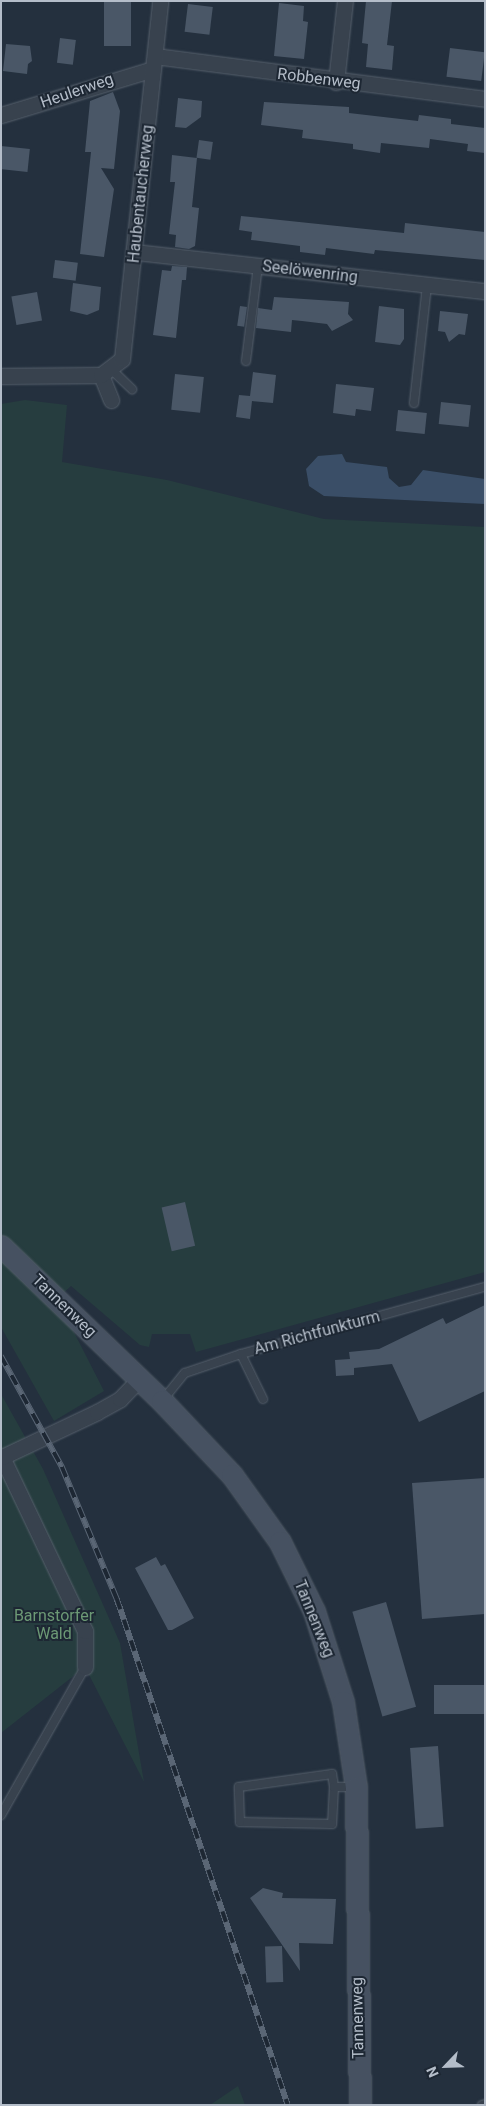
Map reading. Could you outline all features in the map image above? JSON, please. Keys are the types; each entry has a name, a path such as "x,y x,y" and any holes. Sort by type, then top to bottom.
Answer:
{"street":[{"name":"Haubentaucherweg","path":"106,373 122,359 135,252 160,1"},
{"path":"336,82 345,1"},
{"name":"Robbenweg","path":"154,63 485,99"},
{"name":"Heulerweg","path":"1,115 154,63"},
{"name":"Seelöwenring","path":"135,252 426,286 485,291"},
{"path":"1,376 106,373 111,400"},
{"name":"Tannenweg","path":"1,1246 162,1401 232,1475 280,1542 317,1619 343,1702 356,1787 360,2105"},
{"path":"85,1667 86,1631 1,1456 97,1412 120,1399 139,1379"}],"lane":[{"path":"246,362 258,266"},
{"path":"414,403 426,286"},
{"path":"106,373 132,389"},
{"name":"Am Richtfunkturm","path":"162,1401 186,1373 241,1354 485,1287"},
{"path":"241,1354 263,1398"},
{"path":"1,1815 85,1667"},
{"path":"332,1774 334,1787 332,1824 240,1822 239,1786 332,1774"},
{"path":"334,1787 356,1787"}],"green space":[{"path":"25,400 67,405 62,462 167,480 324,519 485,527 485,1272 196,1352 190,1334 152,1334 149,1347 140,1345 71,1286 57,1299 104,1391 54,1421 1,1327 1,404"},
{"name":"Barnstorfer Wald","path":"1,1394 43,1469 120,1643 144,1782 85,1667 1,1733"},
{"path":"238,2086 245,2105 210,2105"}],"water":[{"path":"342,454 346,462 387,467 389,478 399,487 411,485 423,470 485,479 485,504 324,496 309,486 306,469 318,456"}],"building":[{"path":"104,1 131,1 131,46 104,46"},
{"path":"366,1 392,1 387,45 394,46 392,70 366,67 368,44 362,43"},
{"path":"279,3 304,6 303,21 308,22 304,59 274,56"},
{"path":"188,4 213,7 209,35 185,32"},
{"path":"60,38 76,40 73,65 57,63"},
{"path":"6,44 30,46 32,61 28,64 27,74 3,71"},
{"path":"450,48 485,52 481,81 446,77"},
{"path":"113,92 120,111 114,169 101,168 114,189 104,257 80,254 91,152 85,152 90,101"},
{"path":"178,98 202,101 201,117 186,128 175,127"},
{"path":"264,102 349,107 349,113 418,121 419,115 451,119 451,124 485,128 485,153 467,151 468,144 430,139 429,148 381,143 380,153 353,149 353,144 302,138 303,130 261,125"},
{"path":"199,140 213,142 210,160 196,158"},
{"path":"1,146 30,149 27,172 1,169"},
{"path":"172,155 197,158 192,207 199,208 195,246 189,249 175,247 176,235 169,234 175,182 170,182"},
{"path":"241,216 404,233 405,223 485,232 485,260 375,250 374,254 326,248 325,255 300,252 300,246 251,240 252,232 239,230"},
{"path":"55,260 78,263 76,281 53,278"},
{"path":"172,266 187,267 186,280 182,280 176,338 153,335 162,270 171,271"},
{"path":"73,283 101,287 99,310 87,315 70,311"},
{"path":"37,292 42,321 16,325 11,297"},
{"path":"274,297 349,302 348,314 353,320 332,331 327,324 292,320 291,332 256,328 258,308 272,310"},
{"path":"240,306 247,307 244,327 237,326"},
{"path":"379,306 404,309 404,339 400,345 375,342"},
{"path":"440,311 468,314 465,335 459,334 449,342 445,332 438,331"},
{"path":"253,372 276,375 273,403 252,401 250,419 236,417 239,395 250,396"},
{"path":"175,374 204,377 200,413 171,410"},
{"path":"336,384 374,388 371,411 356,409 355,416 333,413"},
{"path":"441,402 471,405 469,427 439,424"},
{"path":"398,410 427,413 425,434 396,431"},
{"path":"185,1202 195,1246 172,1251 162,1207"},
{"path":"485,1305 485,1391 419,1422 392,1364 354,1368 354,1375 336,1376 335,1360 350,1359 349,1352 379,1349 443,1318 446,1324"},
{"path":"485,1478 485,1614 422,1619 412,1483"},
{"path":"156,1557 161,1566 165,1564 194,1618 172,1630 168,1630 135,1568"},
{"path":"386,1602 416,1707 382,1716 352,1612"},
{"path":"434,1685 485,1685 485,1714 434,1714"},
{"path":"438,1746 444,1827 416,1829 410,1748"},
{"path":"263,1888 283,1893 282,1898 336,1899 333,1944 299,1943 300,1971 250,1898"},
{"path":"282,1946 283,1982 266,1983 265,1947"}],"railway":[{"path":"1,1356 62,1467 117,1599 288,2105"}]}
